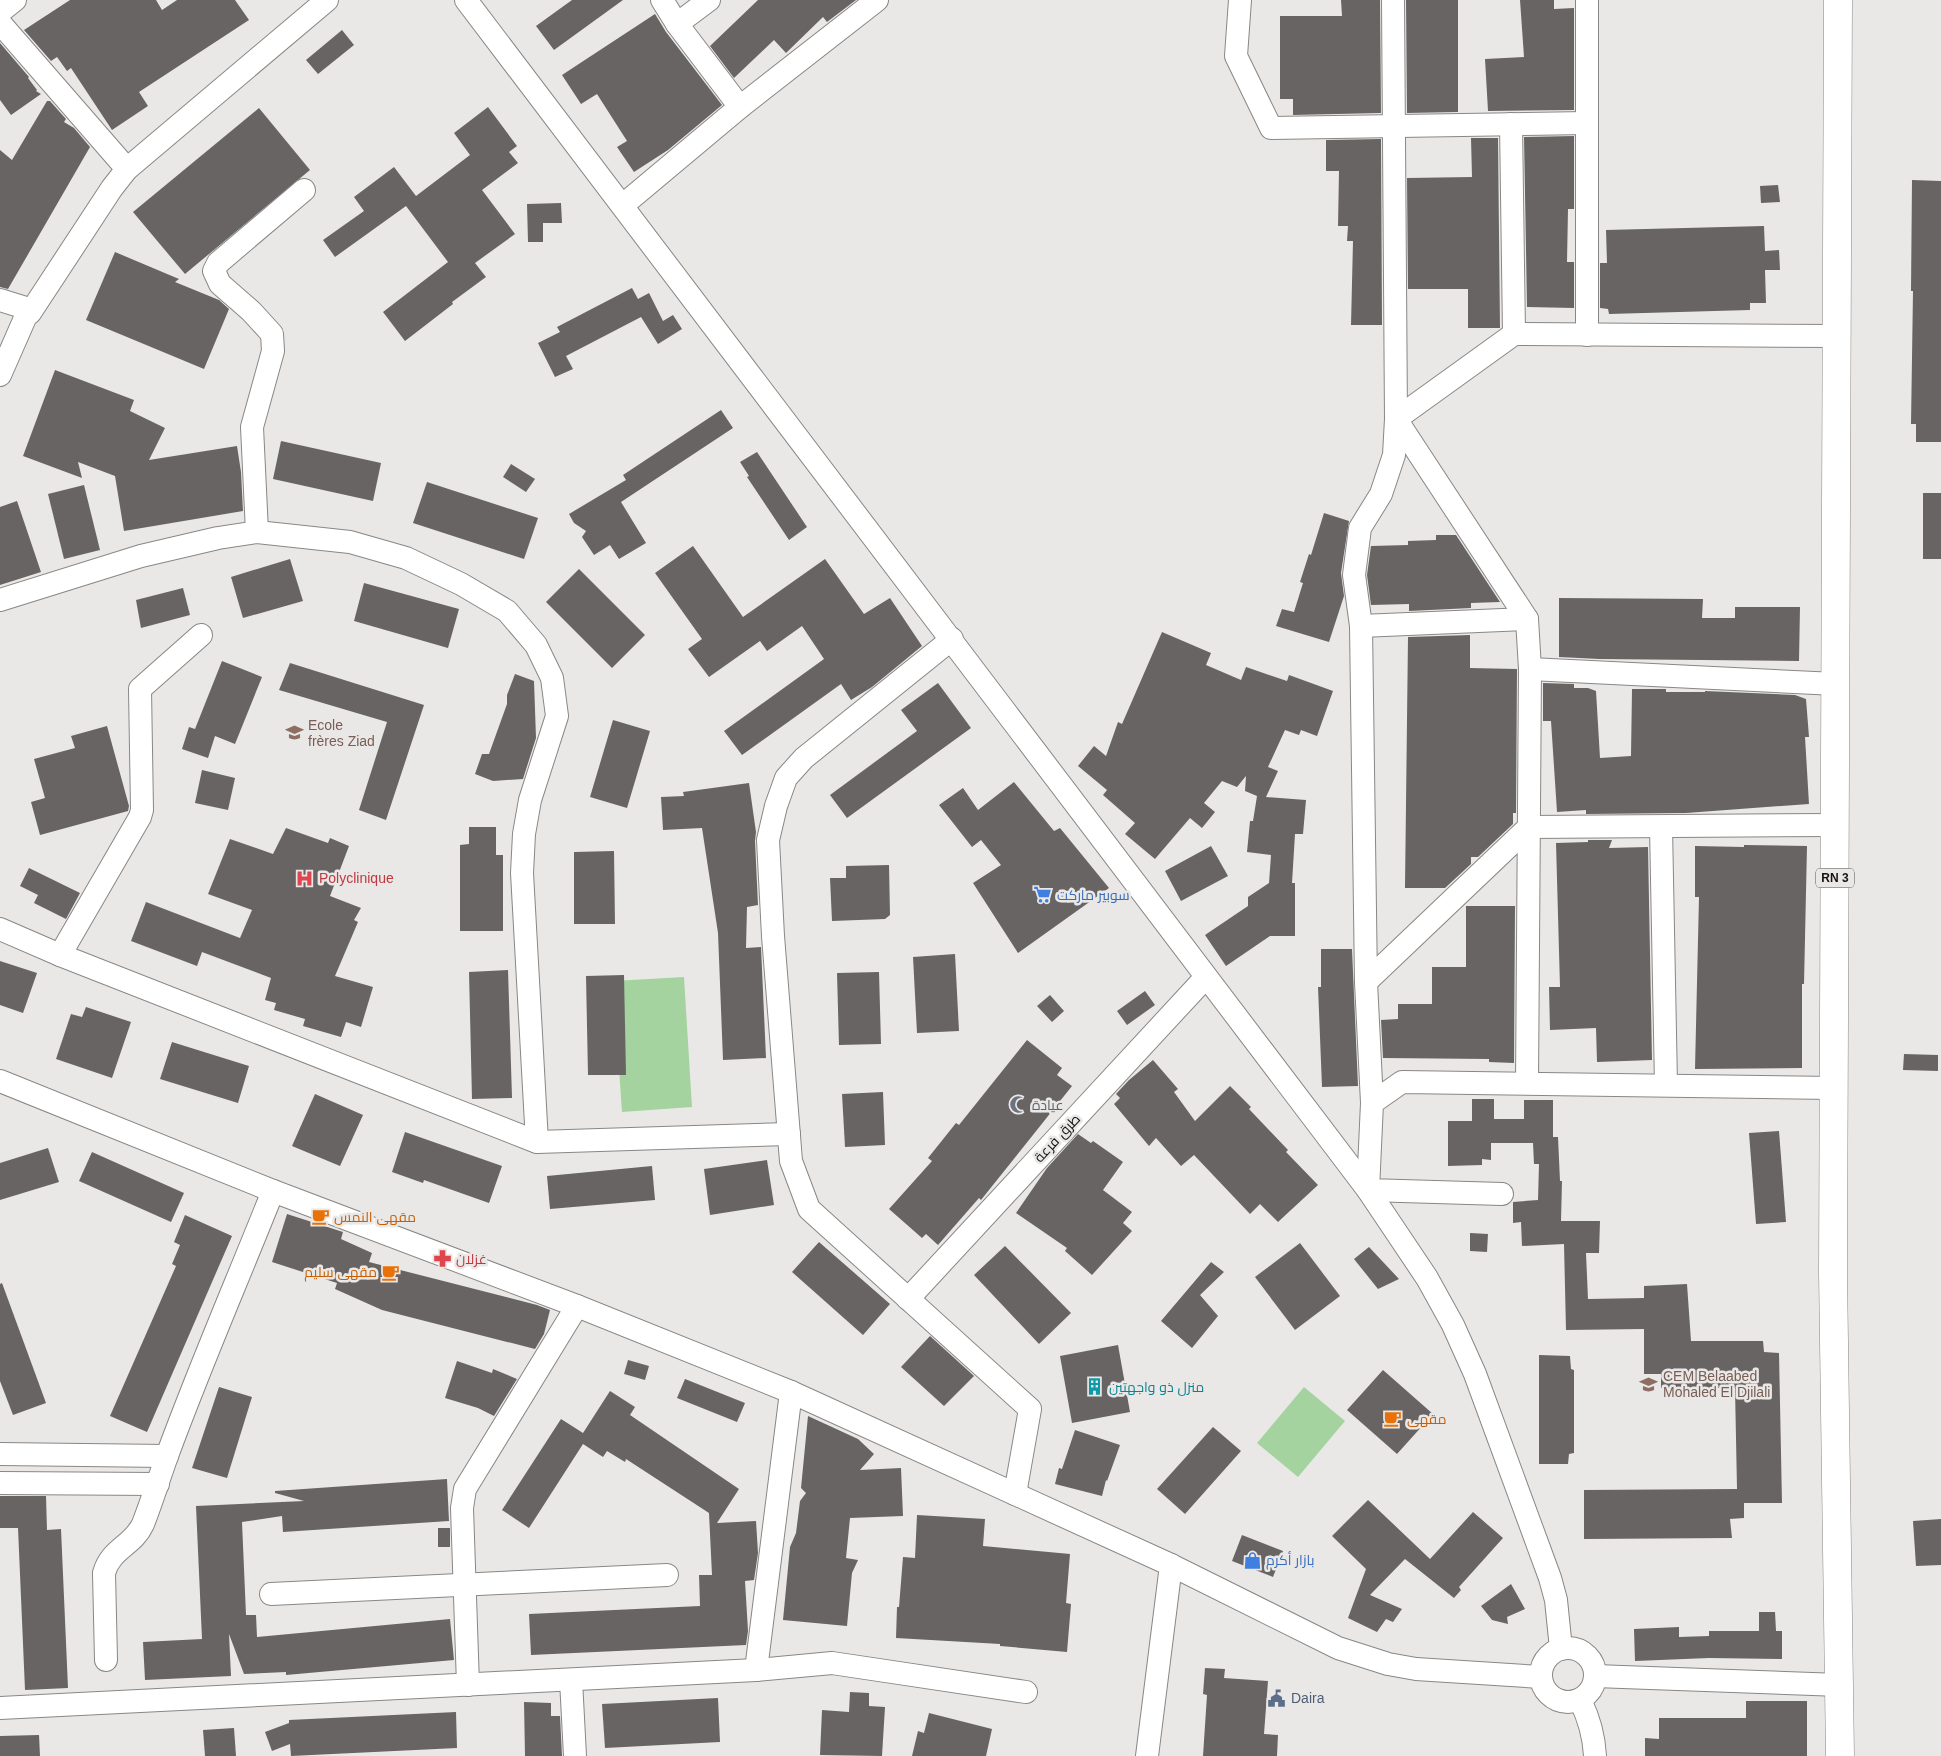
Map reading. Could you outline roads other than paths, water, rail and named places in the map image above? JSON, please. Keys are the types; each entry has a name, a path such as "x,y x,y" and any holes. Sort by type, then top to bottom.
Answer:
{"main road":[{"name":"RN 3","path":"1838,0 1833,1273 1840,1756"}],"street":[{"path":"0,12 16,0"},
{"path":"0,300 29,309 30,312 127,169 327,0"},
{"path":"466,0 1368,1190 1428,1278 1475,1374 1550,1578 1556,1600 1561,1649"},
{"path":"662,0 677,24 740,107"},
{"path":"677,24 709,0"},
{"path":"623,205 740,107 877,0"},
{"path":"1240,0 1236,56 1271,128 1587,123"},
{"path":"1368,1190 1372,1103 1366,982 1361,626 1354,575 1360,528 1380,494 1394,456 1396,419 1393,0"},
{"path":"1587,0 1587,335"},
{"path":"0,23 127,169"},
{"path":"1510,124 1514,334"},
{"path":"257,532 252,427 273,351 272,334 252,311 220,284 214,271 218,263 304,190"},
{"path":"0,375 29,309"},
{"path":"1396,419 1514,334 1838,336"},
{"path":"1396,419 1527,619 1530,669 1527,1083"},
{"path":"0,600 141,556 218,538 257,532 350,542 406,558 507,611 536,645 552,678 556,716 530,800 524,834 522,873 537,1142"},
{"path":"1361,626 1527,619"},
{"path":"60,955 140,817 142,810 140,689 201,634"},
{"path":"952,639 804,758 786,778 776,806 768,840 773,936 791,1161 809,1209 1030,1409 1015,1494"},
{"path":"1530,669 1836,684"},
{"path":"1661,826 1666,1085"},
{"path":"1366,982 1529,827 1835,826"},
{"path":"0,929 60,955 537,1142 789,1134"},
{"name":"طرق فرعة","path":"908,1299 1206,977"},
{"path":"0,1081 273,1191 577,1306 791,1392 1171,1565 1338,1648 1360,1657 1416,1669 1540,1677"},
{"path":"1372,1103 1402,1082 1834,1088"},
{"path":"1368,1190 1502,1194"},
{"path":"106,1660 104,1573 106,1566 114,1554 137,1534 273,1191"},
{"path":"468,1685 462,1508 465,1489 577,1306"},
{"path":"756,1670 791,1392"},
{"path":"0,1454 167,1456"},
{"path":"0,1483 158,1484"},
{"path":"1147,1756 1171,1565"},
{"path":"271,1594 667,1575"},
{"path":"1561,1649 1576,1649 1588,1657 1592,1663 1595,1676 1593,1686 1588,1694 1580,1700 1566,1702 1551,1697 1542,1685 1540,1677 1544,1663 1554,1652 1561,1649"},
{"path":"0,1708 756,1670 832,1662 1026,1692"},
{"path":"1595,1676 1840,1685"},
{"path":"571,1680 574,1756"},
{"path":"1580,1700 1588,1717 1596,1756"}],"place":[{"name":"Ecole frères Ziad","path":"294,733"},
{"name":"Polyclinique","path":"305,878"},
{"name":"سوبير ماركت","path":"1043,895"},
{"name":"عيادة","path":"1018,1105"},
{"name":"مقهى النمس","path":"320,1217"},
{"name":"غزلان","path":"442,1259"},
{"name":"مقهى سليم","path":"391,1272"},
{"name":"CEM Belaabed Mohaled El Djilali","path":"1649,1384"},
{"name":"منزل ذو واجهتين","path":"1095,1387"},
{"name":"مقهى","path":"1393,1419"},
{"name":"بازار أكرم","path":"1252,1560"},
{"name":"Daira","path":"1277,1698"}]}
